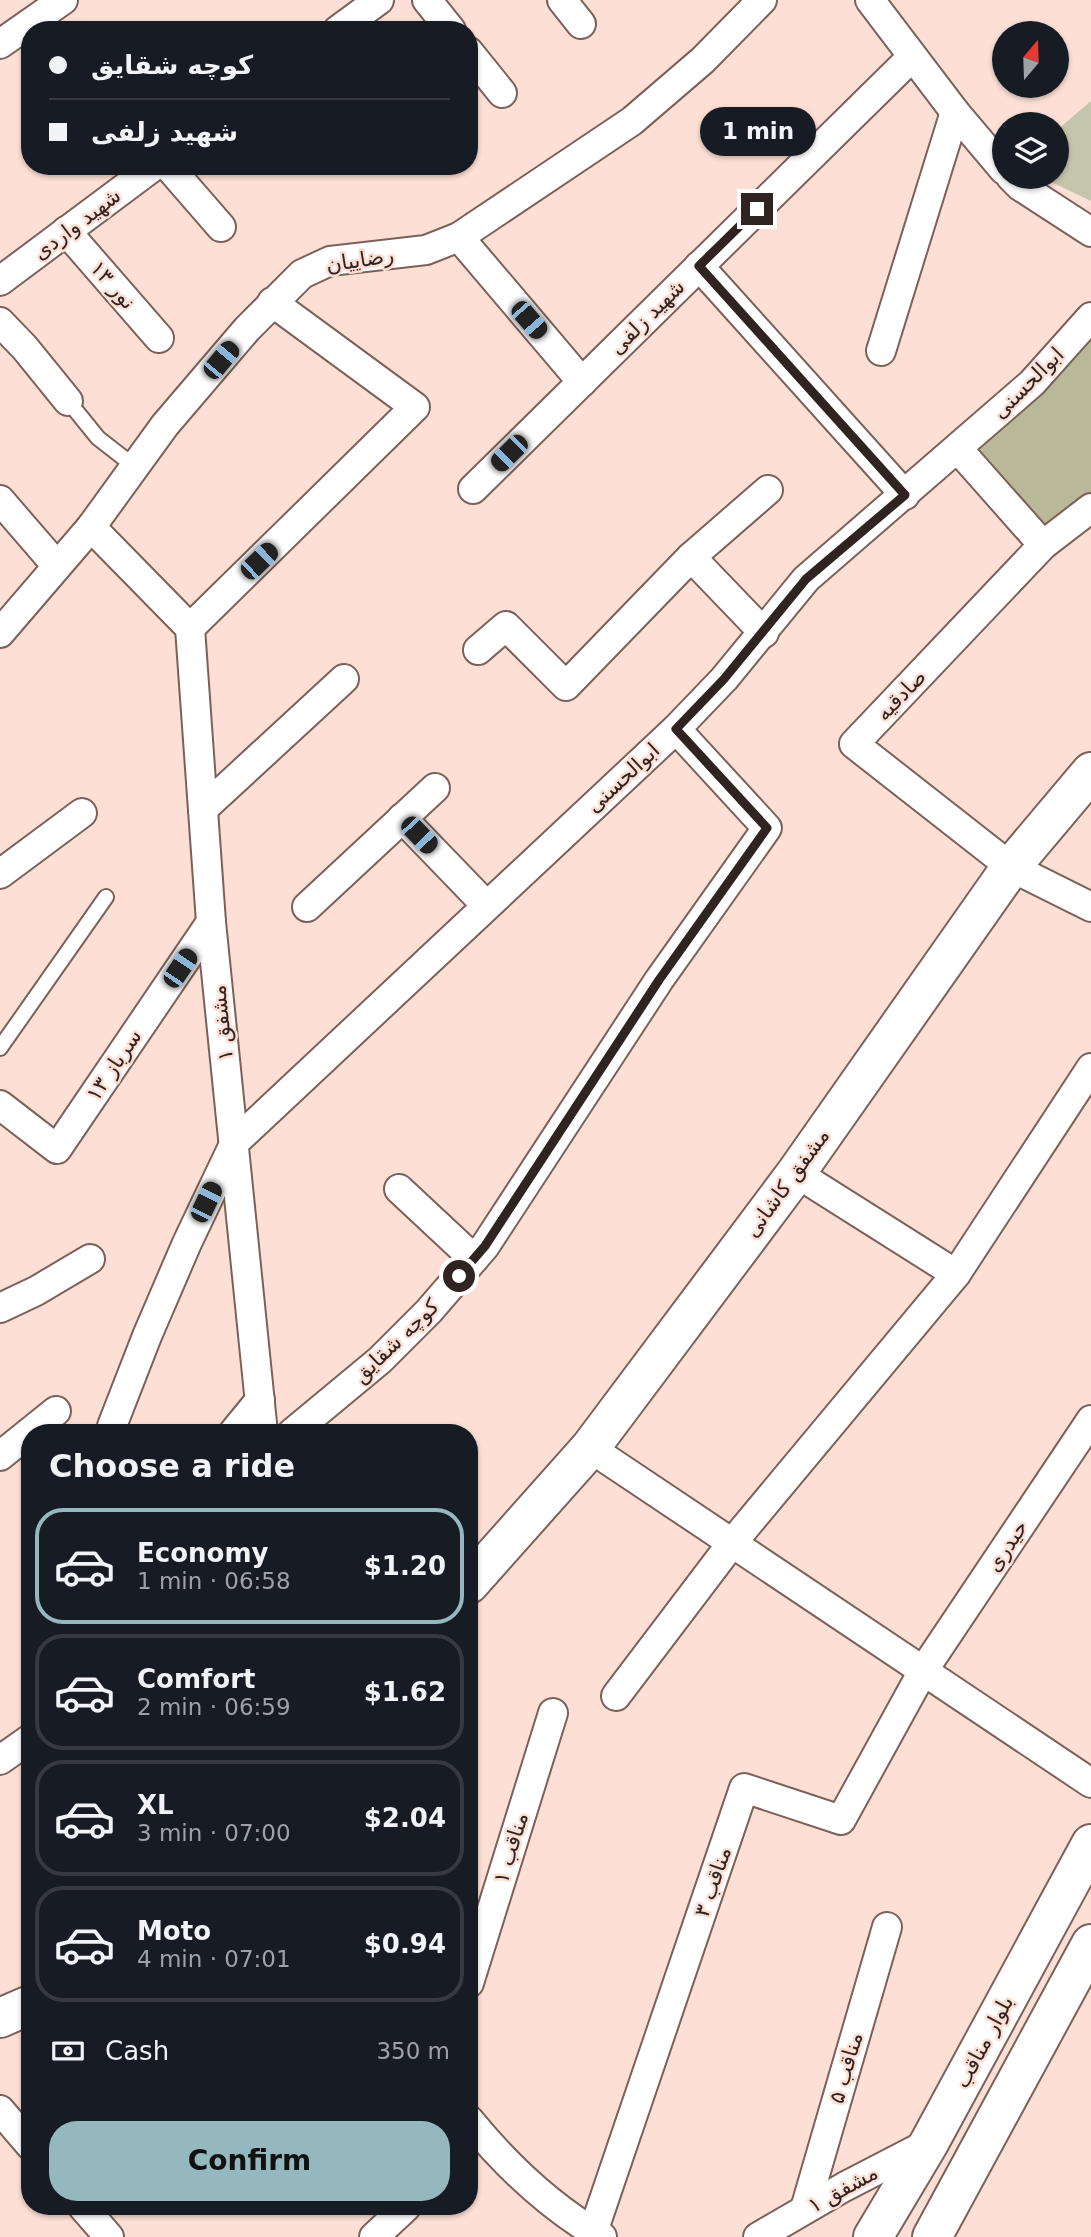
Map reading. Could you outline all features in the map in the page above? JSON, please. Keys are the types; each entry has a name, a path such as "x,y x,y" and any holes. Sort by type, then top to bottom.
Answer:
{"street":[{"path":"33,21 63,0"},
{"path":"350,21 379,0"},
{"path":"427,0 444,21"},
{"path":"562,0 581,24"},
{"name":"رضاییان","path":"0,633 91,527 165,425 272,302 302,274 330,261 426,250 459,237 632,121 704,60 762,0"},
{"path":"870,0 955,112 992,156"},
{"path":"0,44 21,29"},
{"name":"شهید زلفی","path":"473,489 912,57"},
{"path":"478,63 502,93"},
{"path":"881,351 955,112"},
{"name":"شهید واردی","path":"0,281 142,175"},
{"path":"176,175 221,227"},
{"path":"1025,189 1091,232"},
{"name":"نور ۱۳","path":"66,231 159,338"},
{"path":"459,237 582,382"},
{"path":"699,266 905,495"},
{"path":"91,527 190,628 415,407 272,302"},
{"name":"ابوالحسنی","path":"235,1142 676,729 764,633 806,579 1032,383 1091,317"},
{"path":"0,322 68,401"},
{"path":"958,449 1043,545"},
{"path":"478,650 506,625 566,686 691,557 768,490"},
{"path":"0,500 57,566"},
{"name":"صادقیه","path":"1011,867 854,744 1043,545 1091,508"},
{"path":"691,557 764,633"},
{"name":"مشفق ۱","path":"190,628 211,922 263,1424"},
{"path":"202,809 344,679"},
{"name":"کوچه شقایق","path":"303,1424 380,1360 429,1311 474,1259 528,1183 659,980 767,828 676,729"},
{"name":"مشفق کاشانی","path":"478,1574 590,1448 796,1173 1011,867 1091,772"},
{"path":"307,907 435,788"},
{"path":"0,874 82,813"},
{"path":"402,818 486,905"},
{"path":"1011,867 1091,907"},
{"name":"سرباز ۱۳","path":"0,1105 57,1149 211,922"},
{"path":"616,1696 732,1543 956,1274 1091,1068"},
{"path":"113,1424 187,1243 235,1142"},
{"path":"796,1173 956,1274"},
{"path":"399,1189 474,1259"},
{"path":"0,1308 36,1291 90,1259"},
{"path":"241,1424 260,1401"},
{"path":"40,1424 56,1411"},
{"name":"حیدری","path":"923,1671 1091,1420"},
{"path":"0,1456 21,1439"},
{"path":"590,1448 1091,1783"},
{"name":"مناقب ۳","path":"597,2235 744,1788 841,1820 923,1671"},
{"name":"مناقب ۱","path":"478,1954 553,1713"},
{"path":"0,1760 21,1745"},
{"name":"بلوار مناقب","path":"873,2237 929,2143 1091,1844"},
{"name":"مناقب ۵","path":"805,2210 887,1927"},
{"path":"932,2237 1091,1944"},
{"path":"0,2018 21,2009"},
{"path":"0,2110 21,2134"},
{"path":"478,2138 516,2172 562,2227 597,2235"},
{"name":"مشفق ۱","path":"758,2237 929,2143"},
{"path":"92,2215 109,2237"},
{"path":"374,2237 397,2215"}],"lane":[{"path":"68,401 98,438 134,466"},
{"path":"0,1048 106,897"}],"green space":[{"path":"1091,101 1091,201 1066,189 1069,189 1069,120"},
{"path":"1091,326 1091,502 1045,540 964,449"}],"route":[{"path":"459,1276 485,1246 659,980 767,828 676,729 764,633 806,579 905,495 699,266 757,209"}]}
